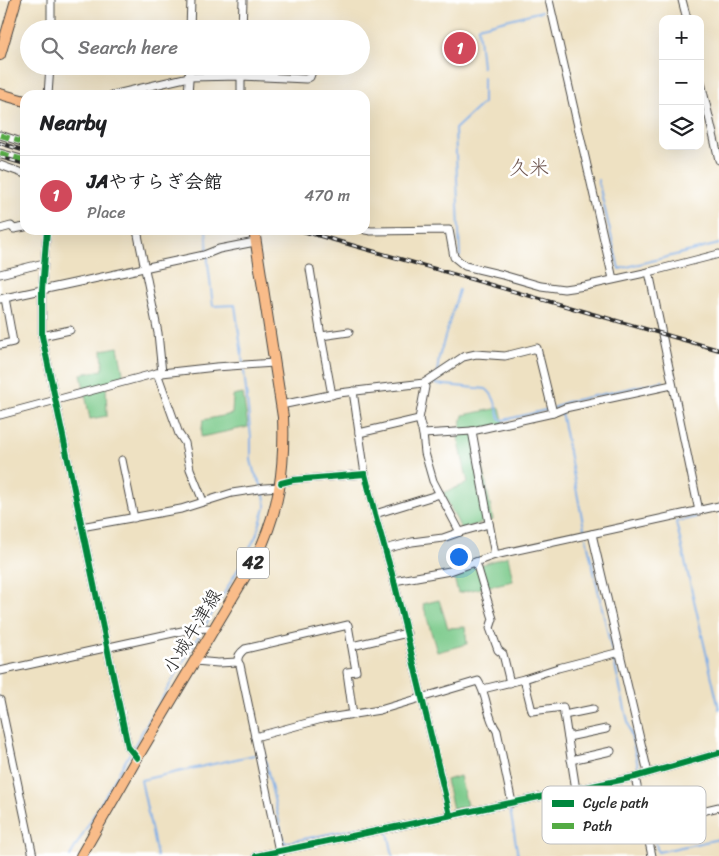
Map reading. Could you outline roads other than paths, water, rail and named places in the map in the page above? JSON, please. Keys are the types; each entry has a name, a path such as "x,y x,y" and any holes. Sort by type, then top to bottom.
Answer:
{"main road":[{"path":"0,54 16,0"},
{"path":"0,94 20,100"},
{"name":"小城牛津線","path":"81,856 133,754 195,660 206,628 256,558 275,510 280,485 284,440 281,406 254,235"}],"street":[{"path":"51,0 51,20"},
{"path":"190,20 191,0"},
{"path":"242,20 243,0"},
{"path":"549,0 613,280"},
{"path":"682,0 685,15"},
{"path":"48,90 49,75"},
{"path":"147,90 192,77 306,78 311,75"},
{"path":"241,76 241,90"},
{"path":"189,90 192,77"},
{"path":"704,95 719,160"},
{"path":"0,137 20,143"},
{"path":"0,153 20,157"},
{"path":"0,165 20,172"},
{"path":"0,229 11,226 14,230 20,228"},
{"path":"370,231 449,230 454,257 465,266 542,286 564,289 613,280 719,254"},
{"path":"46,235 42,290 42,336 128,747 133,754"},
{"path":"138,235 158,333 160,373 179,434 186,443 190,469 203,502"},
{"path":"0,345 13,342 2,298 255,242"},
{"path":"0,274 44,264"},
{"path":"310,269 332,395"},
{"path":"648,272 699,511"},
{"path":"42,336 70,330"},
{"path":"321,336 349,332"},
{"path":"281,406 332,395 424,383 463,357 476,354 504,356 537,348 553,413"},
{"path":"0,415 160,373 274,363"},
{"path":"424,383 425,387 419,419 423,434 424,452 434,481 460,532"},
{"path":"423,434 472,431 553,413 565,408 672,385"},
{"path":"353,392 366,474 375,514 407,633 450,816"},
{"path":"359,433 419,419"},
{"path":"472,431 495,555"},
{"path":"122,460 134,518"},
{"path":"81,527 181,509 232,493 263,489 293,480 366,474"},
{"path":"375,514 440,494"},
{"path":"394,581 450,571 495,555 719,506"},
{"path":"385,549 412,542 443,538 489,524"},
{"path":"592,534 648,773"},
{"path":"476,562 493,620 490,628 498,650 503,654 510,683"},
{"path":"279,854 240,665 237,659 245,649 348,625 356,671 347,672 353,715"},
{"path":"0,671 206,628"},
{"path":"352,646 407,633"},
{"path":"483,689 524,680 558,668 620,652"},
{"path":"195,660 218,663 238,662"},
{"path":"524,680 532,711 563,707 575,786"},
{"path":"255,737 322,719 380,710 478,681 483,689 492,724 497,731 512,803"},
{"path":"0,700 33,856"},
{"path":"564,715 593,709"},
{"path":"568,736 606,729"},
{"path":"571,760 611,751"},
{"path":"594,786 636,777 719,753"},
{"path":"636,777 638,786"},
{"path":"256,856 279,854 542,797"},
{"path":"706,810 719,807"}],"waterway":[{"path":"482,67 478,27 542,11"},
{"path":"460,256 455,129 483,103 483,77"},
{"path":"598,180 619,269 719,244"},
{"path":"207,235 213,306 235,305 251,437 251,460 254,472 262,486"},
{"path":"437,373 439,357 459,290"},
{"path":"436,377 435,384 486,389 494,398 500,419 504,420 550,409"},
{"path":"554,408 566,402 663,381"},
{"path":"561,412 585,533"},
{"path":"205,626 256,536 266,505 263,491"},
{"path":"696,517 676,522 719,709"},
{"path":"586,537 612,652"},
{"path":"132,749 201,632"},
{"path":"613,657 640,774"},
{"path":"70,856 130,753"},
{"path":"264,754 284,843 362,827"},
{"path":"157,856 141,780 254,755"},
{"path":"641,779 643,786"},
{"path":"510,809 518,856"},
{"path":"388,832 393,856"},
{"path":"706,842 719,839"},
{"path":"656,844 658,852 696,844"}],"railway":[{"path":"0,143 20,149"},
{"path":"0,157 20,163"},
{"path":"316,235 719,350"}],"place":[{"name":"JAやすらぎ会館","path":"460,48"}],"district":[{"name":"久米","path":"529,167"}]}
